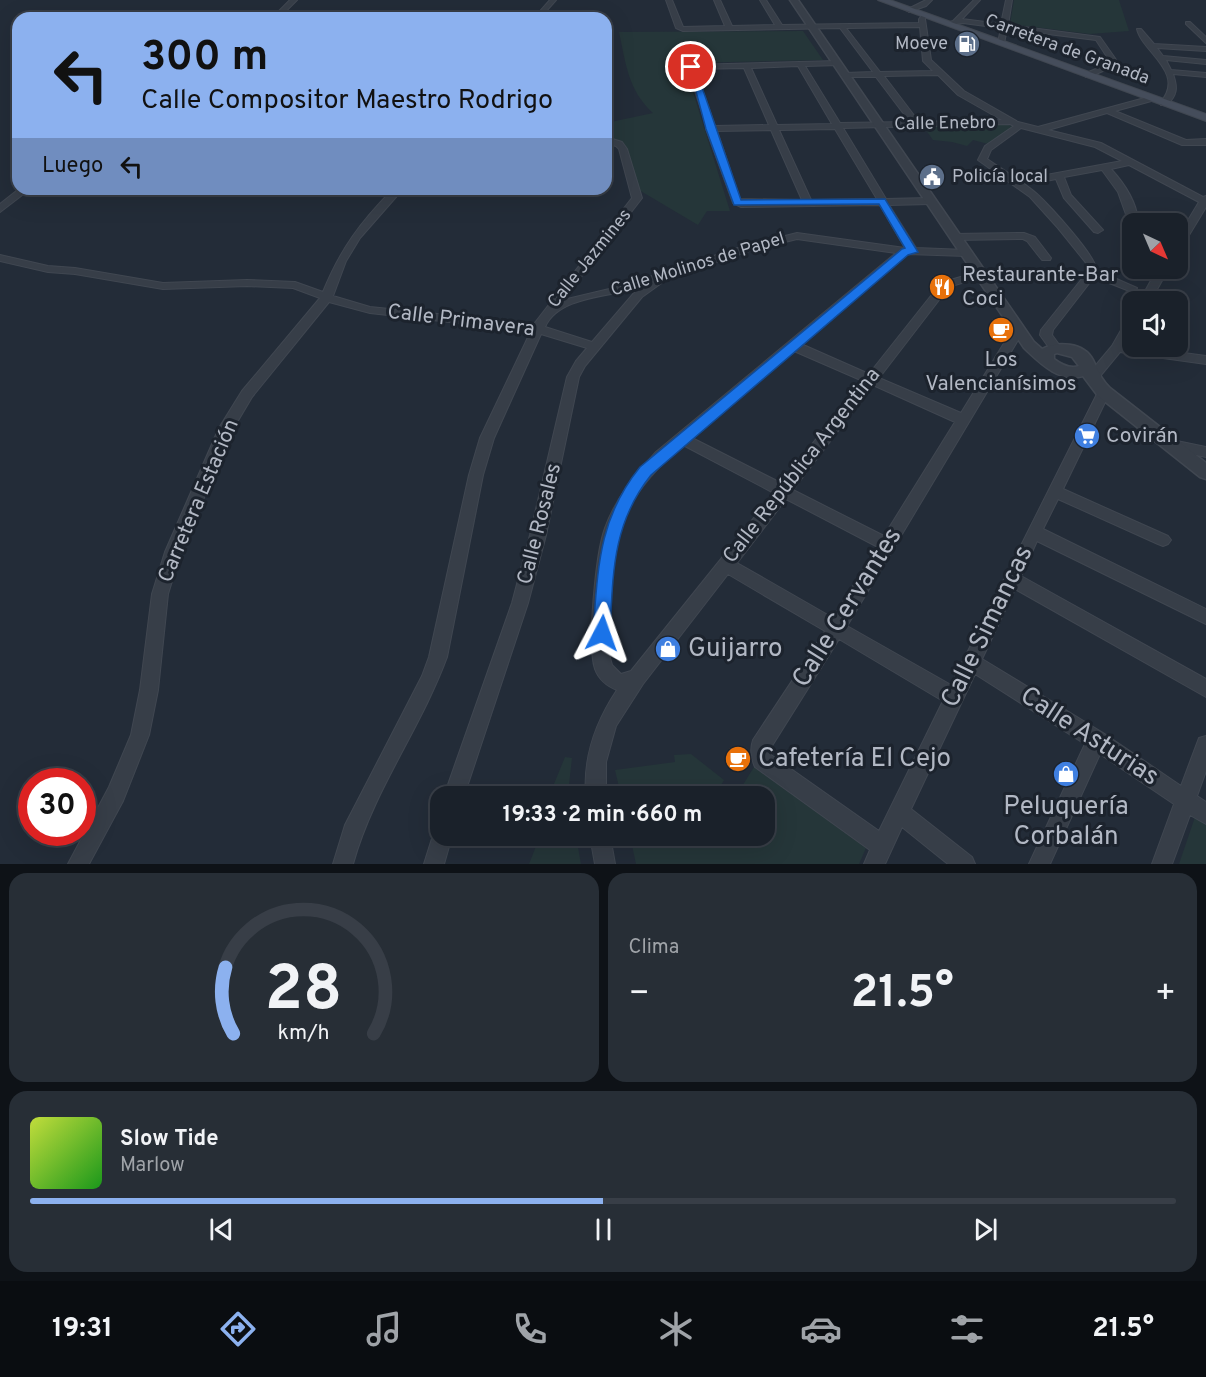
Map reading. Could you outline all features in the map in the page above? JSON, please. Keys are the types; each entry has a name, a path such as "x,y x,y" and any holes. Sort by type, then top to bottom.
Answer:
{"main road":[{"name":"Carretera de Granada","path":"882,0 925,15 957,21 1001,43 1206,118"}],"street":[{"path":"281,12 294,0"},
{"path":"542,12 553,0"},
{"path":"669,0 682,29 922,26"},
{"path":"717,0 729,28"},
{"path":"763,0 780,28"},
{"path":"794,0 1029,345 1062,371 1095,381"},
{"path":"909,10 924,5 929,0"},
{"path":"957,21 977,0"},
{"path":"1001,43 1009,0"},
{"path":"925,15 922,18 925,57 938,73 961,93 1015,124 1098,145 1205,200 1188,228"},
{"path":"957,21 1098,38 1115,64 1089,75"},
{"path":"1188,23 1206,41"},
{"path":"842,27 917,125"},
{"path":"1139,30 1162,58 1170,72 1172,93 1169,101 1164,103"},
{"path":"1152,46 1206,49"},
{"path":"1162,58 1206,62"},
{"path":"637,678 620,683 612,679 604,669 600,654 606,570 612,529 634,486 645,471 792,345 909,252 882,201 800,63"},
{"path":"837,63 693,66 710,129 738,204 930,201"},
{"path":"746,65 808,203"},
{"path":"1170,72 1206,75"},
{"path":"844,75 938,73"},
{"path":"1035,129 1051,128 1152,99"},
{"path":"1109,111 1191,144 1206,142"},
{"path":"1015,124 1017,130 988,147 982,160 1034,195 1092,264 1091,272 1047,330 1047,338 1058,347"},
{"name":"Calle Enebro","path":"710,129 1015,124"},
{"name":"Calle Jazmines","path":"535,324 637,198 623,149 619,144 612,142"},
{"path":"1041,179 1132,162"},
{"path":"1105,168 1114,176 1133,213"},
{"path":"1059,176 1067,196 1098,230"},
{"path":"0,209 18,195"},
{"name":"Carretera Estación","path":"78,864 116,794 140,735 149,690 160,594 173,552 226,428 247,394 327,297 341,261 356,237 392,195"},
{"name":"Calle Molinos de Papel","path":"535,324 564,303 618,291 744,249 797,236 909,252 966,253"},
{"path":"955,237 1024,236 1031,239 1046,258"},
{"name":"Calle Primavera","path":"0,258 39,267 163,286 247,283 287,285 307,289 370,310 535,324 594,346"},
{"path":"1091,272 1131,288"},
{"name":"Calle República Argentina","path":"596,786 595,756 601,735 613,710 637,678 938,294 951,283 981,274"},
{"name":"Calle Rosales","path":"457,786 520,603 538,535 573,376 594,346 633,301 644,289 662,278"},
{"path":"563,291 586,297"},
{"path":"618,291 627,292 633,301"},
{"path":"343,864 352,832 430,679 451,601 474,484 487,438 535,324"},
{"path":"1015,325 1038,338 1080,355 1086,361 1095,381"},
{"name":"Calle Cervantes","path":"882,846 776,771 760,756 760,747 836,629 964,420 1005,352 1015,325"},
{"name":"Calle Simancas","path":"874,864 1054,491 1095,381 1094,377 1122,339"},
{"path":"792,345 964,420"},
{"path":"1005,352 1029,345 1058,347"},
{"path":"1047,360 1047,352 1058,347"},
{"path":"1117,348 1206,360"},
{"path":"1062,371 1095,381 1206,472"},
{"path":"682,439 888,545"},
{"path":"1172,445 1206,452"},
{"path":"1054,491 1163,540"},
{"path":"1034,531 1206,617"},
{"path":"725,564 954,697"},
{"path":"1011,579 1206,688"},
{"name":"Calle Asturias","path":"971,662 1096,740 1206,814"},
{"path":"1040,864 1096,740"},
{"path":"1162,864 1206,745"},
{"path":"899,812 965,864"},
{"path":"434,864 439,846"},
{"path":"602,846 605,864"}],"shaded area":[{"path":"1014,0 1119,0 1129,31 1090,34 1010,24"},
{"path":"803,31 823,60 684,63 730,211 707,211 698,225 639,190 626,148 612,141 612,122 653,113 633,86 619,32"},
{"path":"1006,124 1013,127 988,144 973,140 967,146 933,140 923,126"},
{"path":"691,754 724,780 721,786 619,786 615,770 675,762 674,755"},
{"path":"565,757 572,758 569,786 553,786"},
{"path":"754,767 866,848 859,864 636,864 632,846 775,846 775,786 742,786"},
{"path":"1195,817 1206,824 1206,864 1179,864"},
{"path":"536,846 578,846 581,864 529,864"}],"place":[{"name":"Moeve","path":"967,44"},
{"name":"Policía local","path":"932,177"},
{"name":"Restaurante-Bar Coci","path":"942,287"},
{"name":"Los Valencianísimos","path":"1001,330"},
{"name":"Covirán","path":"1087,436"},
{"name":"Guijarro","path":"668,649"},
{"name":"Cafetería El Cejo","path":"738,759"},
{"name":"Peluquería Corbalán","path":"1066,774"}],"route":[{"path":"602,633 606,570 612,529 622,507 645,471 905,251 913,252 882,201 737,203 710,129 691,67"}]}
